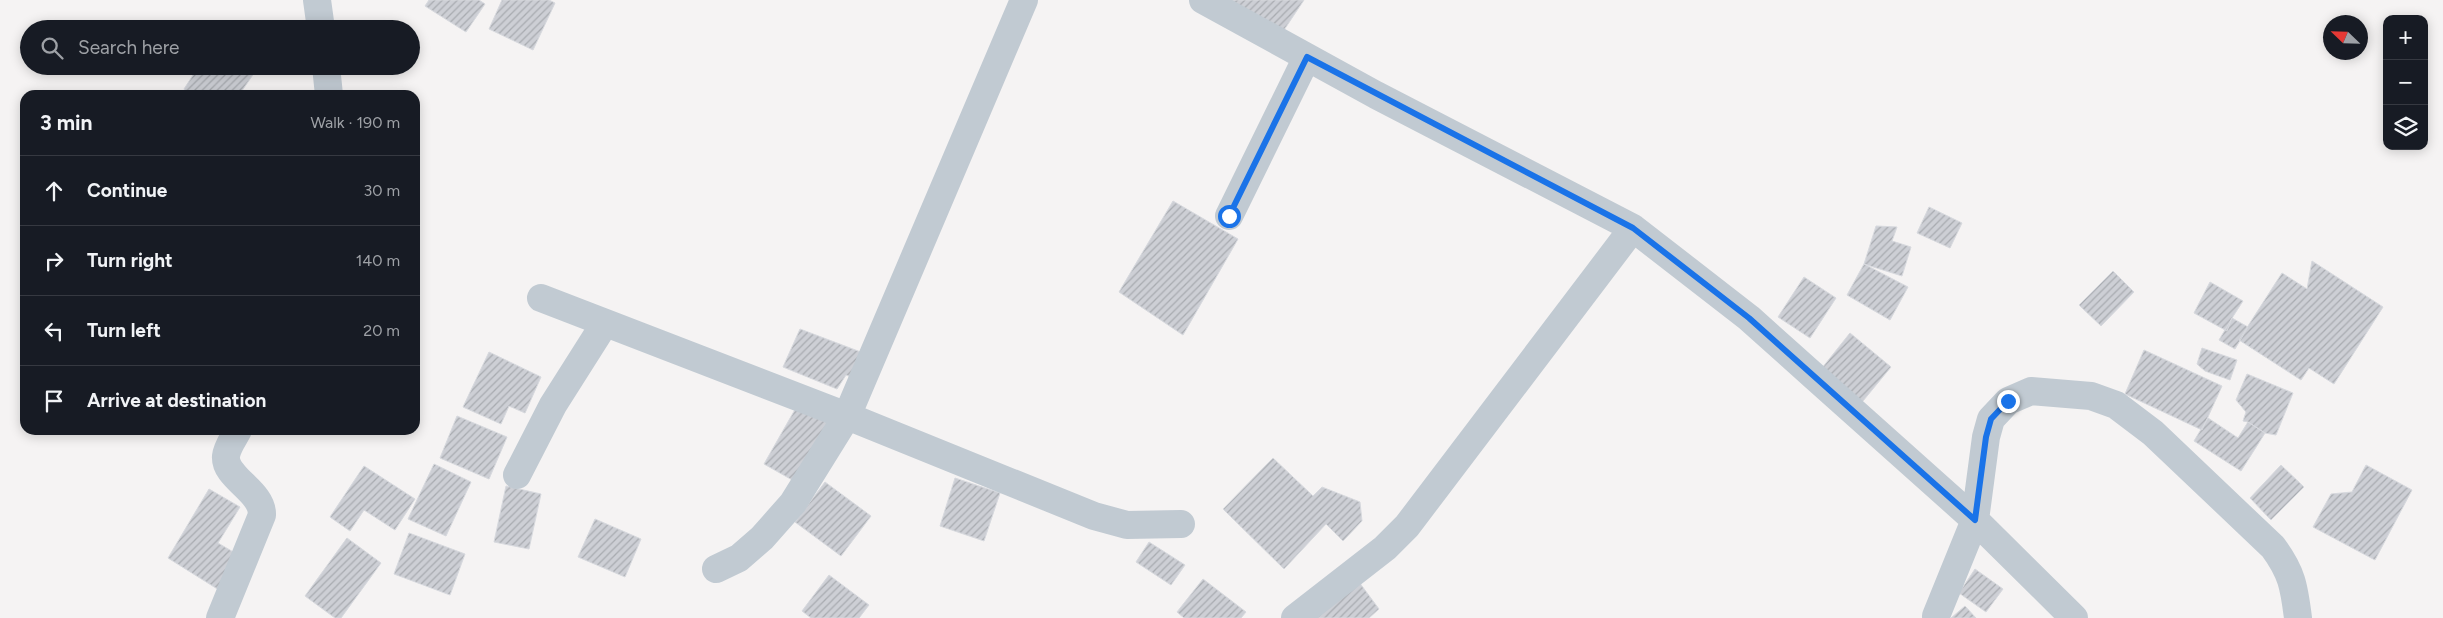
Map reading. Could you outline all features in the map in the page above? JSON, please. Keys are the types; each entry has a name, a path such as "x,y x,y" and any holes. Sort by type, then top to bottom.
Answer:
{"street":[{"path":"317,0 320,20"},
{"path":"716,569 739,558 762,538 787,510 824,458 847,416 1024,0"},
{"path":"1202,0 1633,228 1749,318 1975,520 2074,618"},
{"path":"1229,216 1307,57"},
{"path":"327,75 328,90"},
{"path":"1295,618 1385,548 1407,526 1633,228"},
{"path":"541,298 847,416 1113,522 1126,525 1181,524"},
{"path":"517,474 553,405 605,323"},
{"path":"1936,616 1975,520 1986,437 1991,419 2008,401 2031,391 2091,396 2116,405 2153,433 2272,547 2287,566 2295,589 2298,618"},
{"path":"220,618 262,515 260,503 226,463 226,453 235,435"}],"building":[{"path":"429,0 479,0 485,4 466,32 425,6"},
{"path":"502,0 549,0 555,3 533,50 489,29"},
{"path":"1228,0 1304,0 1280,36"},
{"path":"193,75 253,75 242,90 184,89"},
{"path":"1173,201 1238,239 1183,335 1119,292"},
{"path":"1929,207 1962,223 1950,248 1917,233"},
{"path":"1876,226 1897,227 1892,241 1911,247 1902,276 1864,264"},
{"path":"2312,261 2383,307 2334,384 2309,368 2301,380 2239,340 2282,273 2307,289"},
{"path":"1864,264 1908,287 1890,320 1847,295"},
{"path":"2113,271 2134,292 2101,326 2079,305"},
{"path":"1804,277 1836,298 1810,338 1778,317"},
{"path":"2210,282 2243,301 2232,318 2227,331 2194,313"},
{"path":"2232,318 2248,327 2235,349 2219,340"},
{"path":"800,329 866,354 856,379 846,375 837,389 783,367"},
{"path":"1850,333 1891,367 1858,407 1818,373"},
{"path":"2202,348 2237,360 2230,380 2205,371 2197,364"},
{"path":"2144,350 2222,386 2202,430 2125,394"},
{"path":"489,352 541,377 525,413 509,406 501,424 463,407"},
{"path":"2247,374 2293,393 2276,435 2265,433 2248,422 2243,421 2246,412 2236,400"},
{"path":"797,406 829,420 794,481 764,464"},
{"path":"457,416 507,437 489,479 440,458"},
{"path":"2208,418 2238,438 2248,422 2265,433 2241,471 2194,441"},
{"path":"1273,458 1313,496 1322,487 1360,502 1362,521 1343,541 1326,524 1284,569 1223,509"},
{"path":"434,464 471,482 446,536 408,519"},
{"path":"2281,465 2304,487 2271,520 2250,498"},
{"path":"2366,465 2412,490 2375,560 2313,527 2331,494 2352,492"},
{"path":"364,466 415,499 395,530 364,510 350,531 330,517"},
{"path":"955,478 1000,493 984,541 940,526"},
{"path":"825,482 871,516 841,556 795,522"},
{"path":"506,486 541,494 529,549 494,542"},
{"path":"209,489 240,507 218,543 240,556 219,590 168,558"},
{"path":"595,519 641,539 625,577 578,557"},
{"path":"409,533 465,554 450,595 394,574"},
{"path":"347,538 381,563 341,618 335,618 305,596"},
{"path":"1149,542 1185,565 1171,585 1136,562"},
{"path":"1975,569 2003,589 1986,612 1959,593"},
{"path":"829,575 869,605 859,618 811,618 802,611"},
{"path":"1356,578 1379,609 1369,618 1305,618"},
{"path":"1203,579 1246,612 1241,618 1184,618 1177,612"},
{"path":"1965,606 1976,618 1951,618"}],"route":[{"path":"1229,216 1307,57 1376,95 1633,228 1749,318 1975,520 1986,437 1991,419 2008,401"}]}
